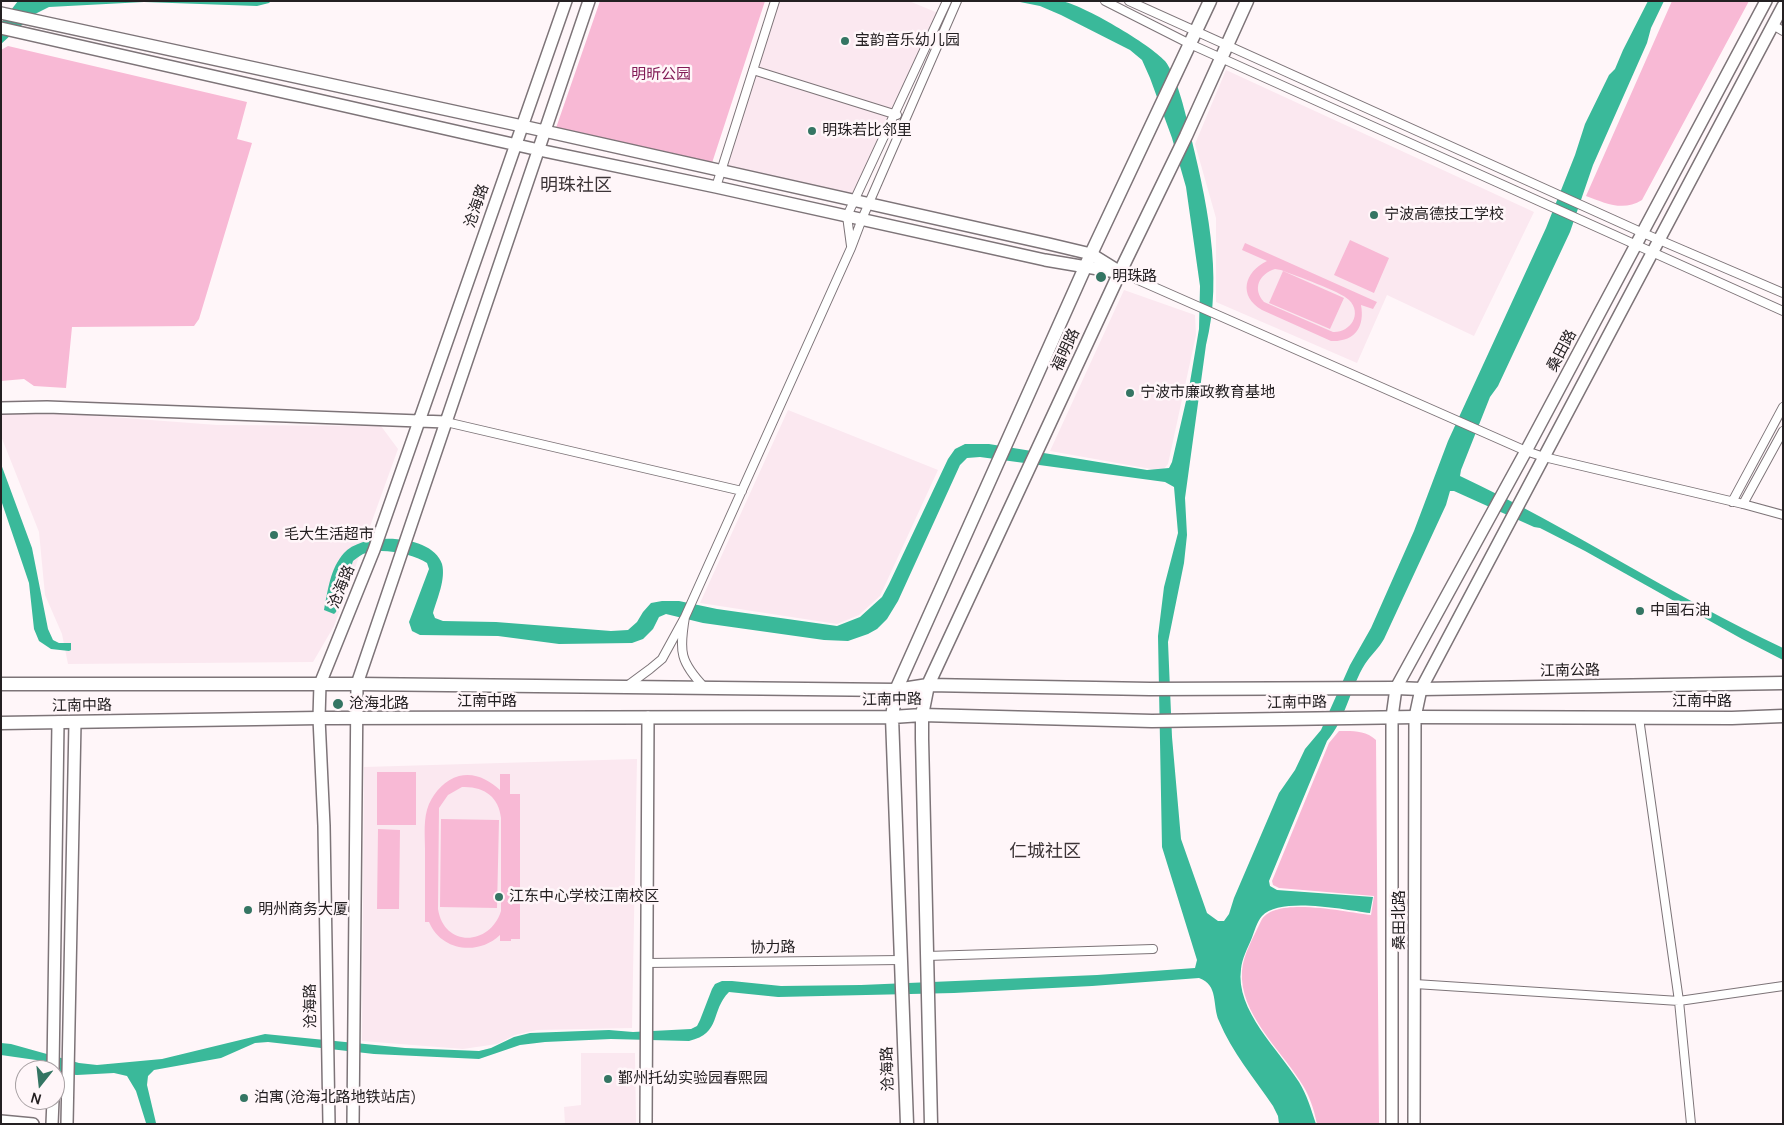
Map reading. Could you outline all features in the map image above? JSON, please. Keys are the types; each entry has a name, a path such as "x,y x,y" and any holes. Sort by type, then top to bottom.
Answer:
{"main road":[{"name":"沧海路","path":"329,1124 324,826 319,718 320,684 374,550 566,1"},
{"path":"353,1124 358,684 589,1"},
{"name":"福明路","path":"900,960 892,717 896,690 1091,254 1210,1"},
{"name":"福明路","path":"931,1124 922,715 928,685 1120,272 1186,136 1247,1"},
{"name":"桑田路","path":"1392,717 1396,688 1526,451 1766,1"},
{"path":"1,13 522,126 1091,254 1120,272"},
{"path":"1415,717 1421,690 1652,253 1780,20"},
{"path":"1,28 516,145 1085,268 1120,272"},
{"path":"1,408 47,407 446,422"},
{"name":"江南公路","path":"1358,688 1421,690 1783,683"},
{"name":"江南中路","path":"1,684 358,684 896,690 928,685 1150,689 1358,688"},
{"name":"江南中路","path":"1,723 319,718 892,717 922,715 1152,722 1392,717 1732,718 1783,716"},
{"path":"646,1124 648,717"},
{"name":"桑田北路","path":"1392,717 1392,1124"},
{"name":"桑田北路","path":"1414,1124 1415,717"},
{"path":"53,1060 58,722"},
{"path":"67,1124 75,722"},
{"name":"沧海路","path":"900,960 906,1124"},
{"path":"52,1110 52,1124"},
{"path":"1,1121 33,1124"}],"street":[{"path":"716,187 775,1"},
{"path":"852,248 847,216 948,1"},
{"path":"625,687 650,670 662,659 685,617 852,248 862,219 957,1"},
{"path":"1105,1 1193,38 1227,46 1643,233 1783,292"},
{"path":"1129,1 1193,38 1222,58 1783,311"},
{"path":"753,70 906,118"},
{"path":"1120,272 1526,451 1783,515"},
{"path":"1732,502 1783,406"},
{"path":"446,422 742,491"},
{"path":"1743,504 1783,430"},
{"path":"685,617 682,641 682,653 685,664 705,688"},
{"path":"1639,718 1679,1001 1691,1124"},
{"path":"927,956 1153,949"},
{"name":"协力路","path":"647,963 900,960"},
{"path":"1415,984 1679,1001 1783,986"}],"shaded area":[{"path":"18,1 271,1 257,6 144,2 49,7 33,15 1,44 1,23"},
{"name":"宝韵音乐幼儿园","path":"777,1 909,1 938,13 894,112 755,68"},
{"path":"1015,1 1061,1 1084,9 1146,45 1165,61 1173,75 1183,103 1207,209 1213,264 1211,318 1185,498 1187,535 1184,563 1168,642 1172,737 1181,839 1207,913 1218,921 1224,921 1229,914 1279,793 1295,770 1305,749 1321,730 1350,665 1371,628 1414,531 1448,441 1546,228 1575,155 1585,124 1609,75 1615,69 1648,1 1664,1 1593,165 1570,232 1498,386 1490,397 1460,476 1542,518 1742,628 1783,648 1783,660 1540,528 1454,491 1450,491 1446,505 1384,639 1365,664 1339,723 1327,741 1269,881 1270,886 1277,890 1373,897 1370,913 1330,907 1298,905 1271,910 1262,916 1259,921 1245,954 1241,969 1241,984 1251,1014 1299,1082 1307,1097 1316,1124 1279,1124 1278,1116 1273,1106 1224,1032 1217,1015 1210,985 1199,978 954,993 778,997 729,992 723,999 711,1027 706,1033 689,1041 611,1039 545,1042 520,1045 479,1059 374,1054 268,1042 255,1043 221,1058 154,1070 148,1076 147,1085 156,1123 146,1123 136,1091 127,1076 114,1073 65,1074 65,1060 36,1060 1,1055 1,1043 11,1044 79,1063 97,1065 162,1059 265,1034 405,1048 479,1051 491,1048 514,1037 530,1033 609,1030 633,1032 691,1029 697,1026 715,984 722,981 781,986 861,985 1097,975 1195,968 1197,960 1162,847 1158,636 1164,587 1178,533 1174,487 1165,482 980,457 967,458 960,465 898,601 887,619 877,629 848,641 824,640 703,623 666,614 659,617 653,629 643,639 632,643 559,644 498,636 420,635 412,631 409,622 429,569 427,563 413,556 387,551 363,554 353,561 336,612 334,614 324,610 328,587 339,559 344,553 353,546 366,541 397,539 426,547 436,554 442,564 442,582 433,613 435,618 443,621 496,622 611,631 628,630 637,622 651,603 679,601 717,609 837,626 860,617 882,597 948,459 955,449 965,444 989,444 1147,470 1169,468 1189,388 1199,329 1200,286 1186,187 1172,138 1142,60 1130,50 1040,6"},
{"name":"宁波高德技工学校","path":"1226,70 1534,212 1474,336 1387,295 1357,363 1216,302 1216,218 1195,144"},
{"path":"754,74 891,116 853,196 723,169"},
{"name":"宁波市廉政教育基地","path":"1124,290 1195,315 1196,335 1168,464 1162,471 1050,451"},
{"path":"788,410 938,470 880,596 859,615 837,624 700,603"},
{"path":"32,411 217,425 381,426 398,449 334,626 313,662 68,664 62,634 45,595 39,532 1,436 1,414"},
{"path":"1,464 32,548 48,629 53,640 59,643 71,643 71,650 69,651 51,649 39,641 34,629 29,583 1,500"},
{"name":"江东中心学校江南校区","path":"637,759 632,1028 537,1030 515,1035 497,1044 463,1049 362,1041 364,767"},
{"name":"鄞州托幼实验园春熙园","path":"581,1053 635,1053 636,1124 565,1124 564,1107 581,1105"}],"green space":[{"name":"明昕公园","path":"600,1 765,1 712,163 556,128"},
{"path":"1672,1 1749,1 1642,200 1635,204 1621,206 1607,204 1586,196"},
{"path":"8,46 247,102 237,139 252,143 199,319 194,326 72,327 66,388 34,386 24,379 1,381 1,50"},
{"path":"1350,240 1389,258 1374,293 1334,275"},
{"path":"1245,243 1377,302 1373,309 1361,305 1360,326 1352,336 1339,341 1331,341 1262,310 1254,304 1249,298 1247,284 1253,271 1267,261 1242,250","holes":["1281,270 1344,296 1353,305 1355,311 1353,322 1345,329 1333,332 1264,302 1258,292 1261,278 1269,271"]},
{"path":"1283,271 1344,298 1330,329 1269,303"},
{"path":"1339,731 1363,733 1376,740 1379,1124 1317,1124 1313,1107 1306,1091 1292,1069 1262,1030 1247,1001 1243,986 1242,971 1247,952 1261,921 1269,913 1295,907 1330,909 1371,915 1374,896 1279,888 1273,885 1272,881 1329,743"},
{"path":"377,772 416,772 416,825 377,825"},
{"path":"500,774 510,774 510,794 520,794 520,939 500,941 500,935 491,942 481,946 461,947 442,939 429,922 425,922 425,826 427,809 437,790 449,780 459,776 476,776 491,783 500,790","holes":["462,787 470,787 489,794 500,811 501,911 495,923 487,931 478,936 468,938 458,936 449,931 442,922 438,909 439,808 448,795"]},
{"path":"441,819 499,820 497,908 440,907"},
{"path":"378,829 400,830 399,909 377,909"}],"place":[{"name":"宝韵音乐幼儿园","path":"845,41"},
{"name":"明珠若比邻里","path":"812,131"},
{"name":"宁波高德技工学校","path":"1374,215"},
{"name":"明珠路","path":"1101,277"},
{"name":"宁波市廉政教育基地","path":"1130,393"},
{"name":"毛大生活超市","path":"274,535"},
{"name":"中国石油","path":"1640,611"},
{"name":"沧海北路","path":"338,704"},
{"name":"江东中心学校江南校区","path":"499,897"},
{"name":"明州商务大厦","path":"248,910"},
{"name":"鄞州托幼实验园春熙园","path":"608,1079"},
{"name":"泊寓(沧海北路地铁站店)","path":"244,1098"}],"district":[{"name":"明珠社区","path":"576,186"},
{"name":"仁城社区","path":"1045,852"}]}
